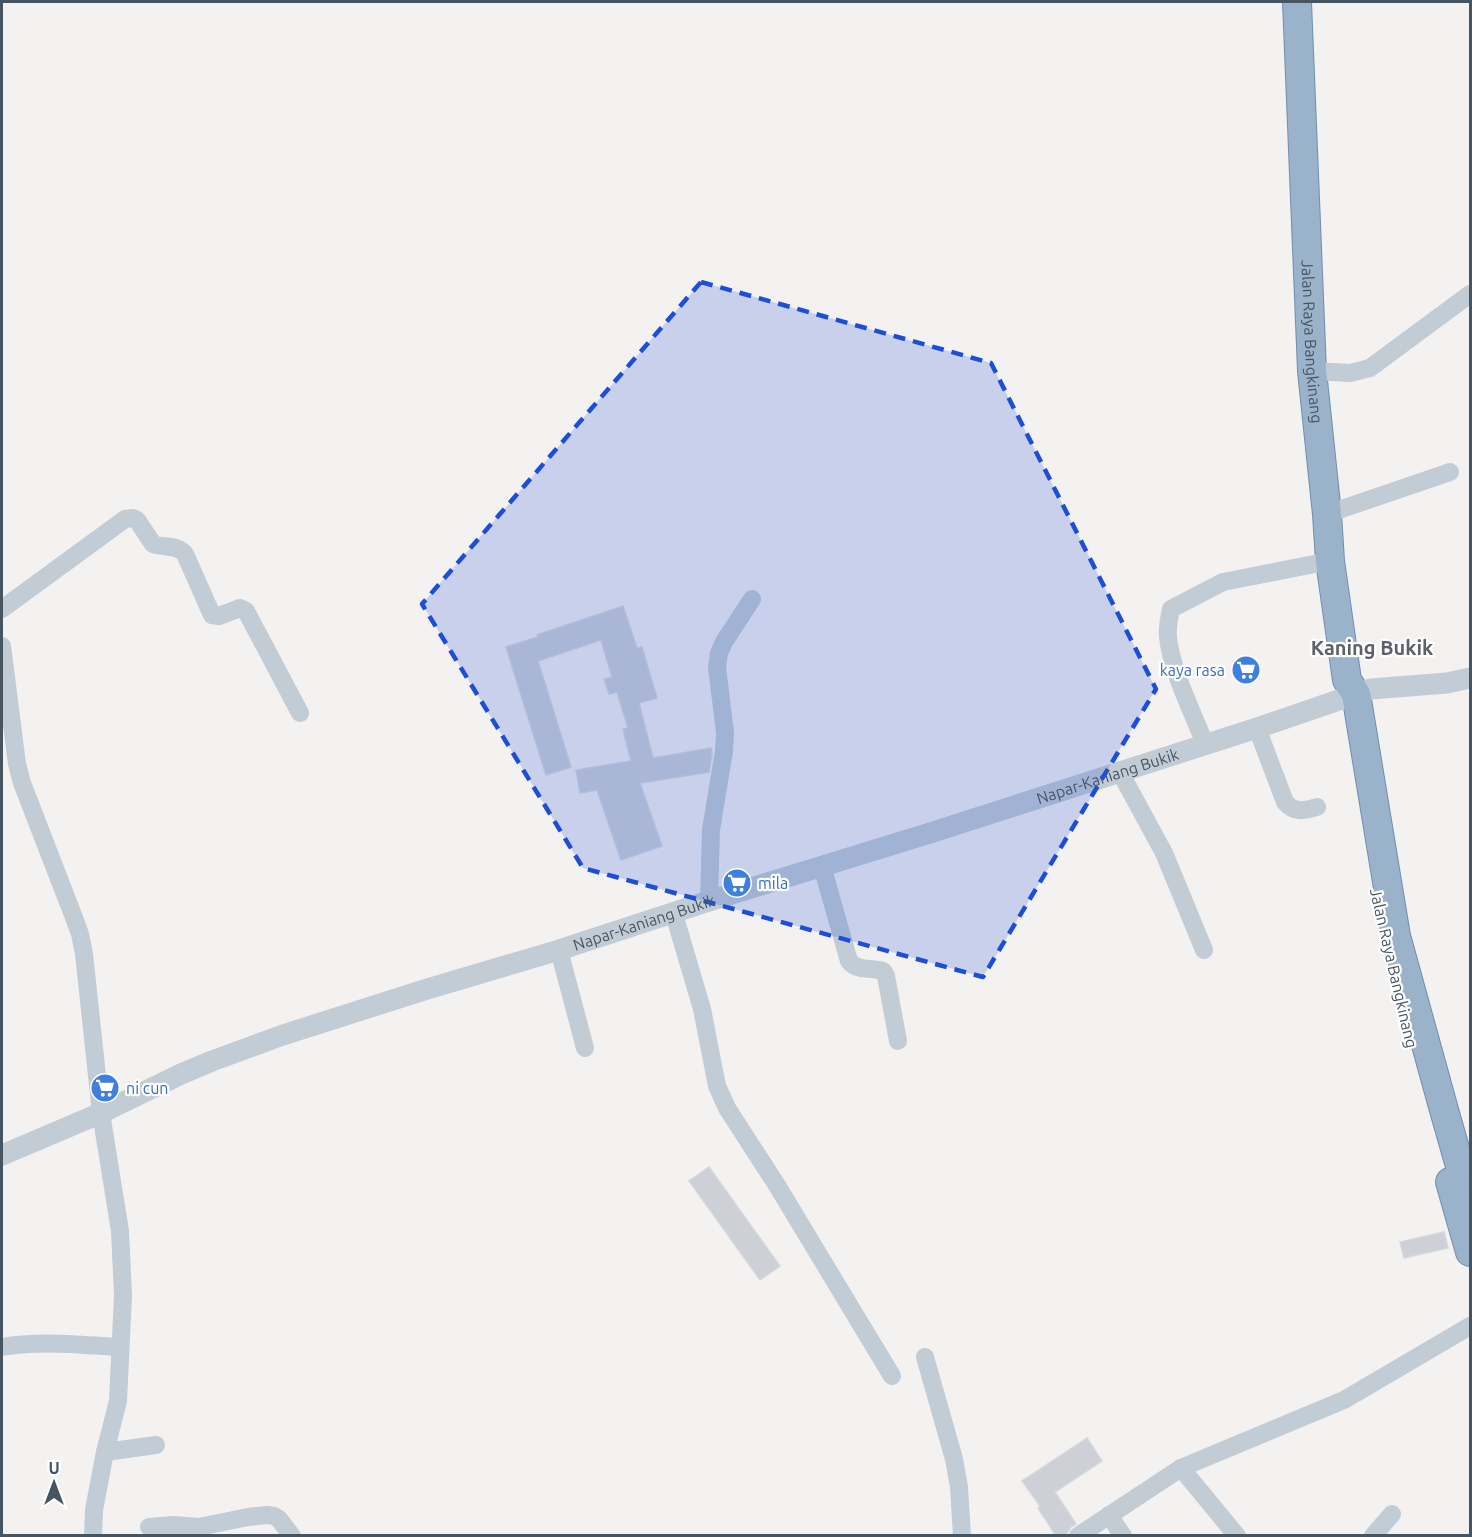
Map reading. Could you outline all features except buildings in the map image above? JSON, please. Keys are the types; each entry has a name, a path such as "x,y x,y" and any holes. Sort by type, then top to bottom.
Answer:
{"highway":[{"name":"Jalan Raya Bangkinang","path":"1297,2 1312,371 1330,561 1384,939 1455,1173 1469,1246"},
{"name":"Jalan Raya Bangkinang","path":"1455,1173 1470,1201"}],"street":[{"path":"1312,371 1350,373 1370,368 1470,294"},
{"path":"1327,514 1450,472"},
{"path":"2,609 125,519 133,518 137,520 153,544 181,550 212,615 219,616 240,608 246,611 300,713"},
{"path":"1205,744 1172,662 1167,636 1171,609 1223,582 1330,561"},
{"path":"709,901 711,830 725,733 717,667 719,653 724,642 752,599"},
{"path":"2,646 16,764 80,934 101,1113 120,1231 123,1295 118,1401 94,1510 93,1536"},
{"name":"Napar-Kaniang Bukik","path":"2,1155 101,1113 192,1069 283,1035 674,914 1257,728 1348,691 1447,683 1470,678"},
{"path":"1257,728 1285,802 1290,808 1298,811 1317,807"},
{"path":"1120,772 1164,854 1204,950"},
{"path":"822,866 849,961 859,969 877,969 883,971 886,976 898,1041"},
{"path":"674,914 702,1009 717,1086 727,1108 778,1187 892,1376"},
{"path":"559,950 585,1048"},
{"path":"1078,1536 1181,1468 1344,1401 1470,1326"},
{"path":"2,1347 41,1342 120,1347"},
{"path":"925,1357 954,1459 959,1487 962,1536"},
{"path":"105,1452 156,1445"},
{"path":"1181,1468 1237,1536"},
{"path":"1373,1536 1392,1514"},
{"path":"149,1527 180,1525 199,1527 267,1515 279,1519 292,1536"},
{"path":"1109,1515 1123,1536"}],"highlighted area":[{"path":"701,282 991,363 1156,689 983,977 583,868 422,604"}],"place":[{"name":"kaya rasa","path":"1246,670"},
{"name":"mila","path":"737,883"},
{"name":"ni cun","path":"105,1088"}],"district":[{"name":"Kaning Bukik","path":"1372,648"}]}
